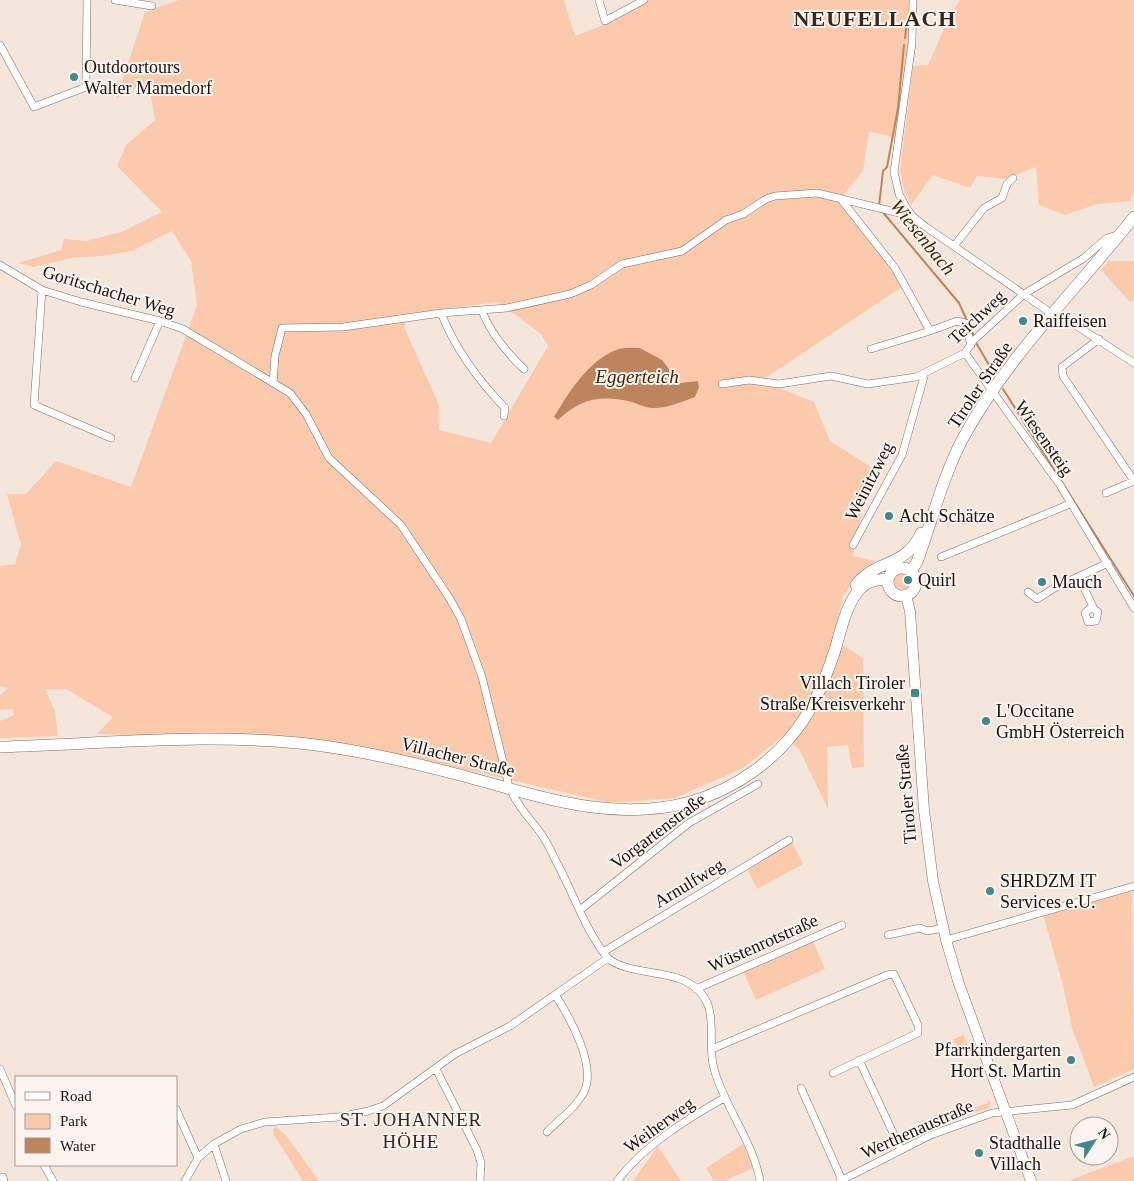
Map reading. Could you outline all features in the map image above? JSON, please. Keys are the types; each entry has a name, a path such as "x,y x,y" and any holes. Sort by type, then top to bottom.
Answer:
{"main road":[{"name":"Tiroler Straße","path":"911,571 917,562 932,517 962,441 993,391 1134,218"},
{"path":"848,611 845,607 848,598 862,578 912,551 926,522 932,517"},
{"path":"848,611 858,591 865,584 874,580 888,579 896,569 904,568 911,571 917,583 914,590 906,596 898,596 892,592 888,579"},
{"name":"Tiroler Straße","path":"906,596 910,611 929,850 946,940 959,984 1031,1181"},
{"name":"Villacher Straße","path":"0,747 174,740 280,741 317,745 402,761 584,807 604,810 644,810 691,802 739,780 768,761 805,717 824,680 848,611"}],"street":[{"path":"0,45 34,107 86,87 87,0"},
{"path":"115,0 152,6"},
{"path":"598,0 606,21 644,0"},
{"path":"912,216 899,194 894,172 911,52 913,0"},
{"path":"954,246 984,208 1002,198 1007,184 1012,178"},
{"path":"274,383 275,356 282,328 343,327 441,312 508,308 570,294 591,285 622,264 682,251 726,220 743,214 775,196 817,193 912,216 1054,314 1099,339 1134,363"},
{"path":"840,198 895,268 930,332"},
{"name":"Teichweg","path":"722,384 749,380 779,384 830,376 868,384 916,377 965,354 974,341 1024,294 1084,258 1107,238 1120,235"},
{"name":"Goritschacher Weg","path":"0,265 42,290 81,302 160,321 183,330 290,393 306,414 329,458 401,525 450,598 461,620 482,677 508,782"},
{"path":"42,290 34,405 111,438"},
{"path":"482,310 488,325 507,353 524,369"},
{"path":"441,312 448,330 482,383 504,408 504,416"},
{"path":"135,378 160,321"},
{"path":"871,349 930,332 957,321 965,323 974,341"},
{"path":"1099,339 1062,367 1063,376 1134,481 1106,493"},
{"name":"Wiesensteig","path":"965,354 1050,471 1134,608"},
{"name":"Weinitzweg","path":"853,545 902,454 925,372"},
{"name":"Wiesensteig","path":"941,557 1070,504"},
{"path":"1028,592 1037,599 1056,587 1108,563"},
{"path":"1079,577 1094,609"},
{"name":"Vorgartenstraße","path":"580,910 689,823 758,784"},
{"path":"512,795 542,835 605,955 626,967 665,974 685,981 696,989 705,1000 711,1015 713,1067 724,1098 752,1151 760,1181"},
{"name":"Arnulfweg","path":"185,1181 188,1172 198,1158 214,1144 241,1129 265,1122 339,1117 368,1111 398,1097 455,1054 510,1026 556,996 605,955 789,840"},
{"path":"946,940 1134,886"},
{"name":"Wüstenrotstraße","path":"696,989 842,925"},
{"path":"888,935 920,928 927,931 944,928"},
{"path":"712,1049 894,974 918,1025 918,1033 833,1073"},
{"path":"548,1132 576,1105 585,1090 586,1066 574,1023 556,996"},
{"path":"859,1060 900,1150"},
{"path":"0,1069 15,1104"},
{"path":"436,1069 477,1150 481,1163 480,1181"},
{"name":"Werthenaustraße","path":"801,1088 841,1181 931,1135 992,1113 1072,1105 1134,1076"},
{"name":"Weiherweg","path":"617,1181 627,1168 648,1148 724,1098"},
{"path":"178,1113 198,1158"},
{"path":"214,1144 226,1181"},
{"path":"45,1166 53,1181"}],"green space":[{"path":"179,0 564,0 575,36 614,21 648,0 909,0 909,46 895,138 869,131 863,171 841,198 894,268 903,286 761,381 814,402 830,441 871,467 853,556 876,561 858,576 843,596 833,639 863,658 864,767 852,768 848,745 827,747 828,809 799,749 783,736 743,768 675,798 611,803 366,747 309,740 97,734 113,717 66,689 45,689 55,711 58,736 0,738 0,721 14,715 13,709 0,710 0,695 8,688 0,686 0,566 15,564 21,545 7,494 26,494 56,461 131,487 197,305 191,261 172,231 132,251 71,258 34,267 18,263 61,250 64,239 87,241 124,231 162,212 117,166 126,145 155,120 151,97 143,84 116,99 145,12","holes":["498,302 541,334 548,346 491,443 439,430 439,405 404,327 411,313","640,348 662,360 680,384 698,381 699,387 651,408 628,401 601,398 583,401 558,420 554,417 588,369 606,355 619,349"]},
{"path":"960,0 1134,0 1134,193 1131,196 1132,201 1097,204 1065,215 1039,205 1036,167 1005,179 977,176 970,188 933,175 911,205 904,190 900,170 913,66 928,65 950,15"},
{"path":"1108,261 1134,261 1134,300 1130,302 1101,270"},
{"path":"902,570 910,574 914,582 910,590 902,594 894,590 890,582 894,574"},
{"path":"792,842 803,864 757,889 747,869"},
{"path":"1132,891 1134,1069 1094,1087 1072,1028 1064,989 1042,911"},
{"path":"813,941 825,969 756,1000 743,971"},
{"path":"964,1035 968,1046 954,1051 957,1048 953,1039"},
{"path":"987,1099 991,1103 988,1108 971,1112 970,1109 988,1103"},
{"path":"276,1127 285,1134 319,1181 303,1181 274,1135 273,1129"},
{"path":"743,1144 754,1168 724,1181 714,1181 706,1168"},
{"path":"658,1146 681,1181 633,1181"},
{"path":"1134,1156 1134,1181 1067,1181 1107,1166 1119,1166 1119,1162"}],"water":[{"name":"Eggerteich","path":"640,348 662,360 680,383 698,381 699,387 695,397 673,405 657,408 617,399 590,400 574,407 558,420 554,417 588,369 606,355 619,349"}],"waterway":[{"name":"Wiesenbach","path":"905,38 907,20"},
{"name":"Wiesenbach","path":"879,206 883,171 887,167 898,108 904,45"},
{"name":"Wiesenbach","path":"881,210 959,303 974,336"},
{"name":"Wiesenbach","path":"975,341 995,375"},
{"name":"Wiesenbach","path":"1003,389 1134,596"}],"place":[{"name":"Outdoortours Walter Mamedorf","path":"74,77"},
{"name":"Raiffeisen","path":"1023,321"},
{"name":"Acht Schätze","path":"889,516"},
{"name":"Quirl","path":"908,580"},
{"name":"Mauch","path":"1042,582"},
{"name":"Villach Tiroler Straße/Kreisverkehr","path":"915,693"},
{"name":"L'Occitane GmbH Österreich","path":"986,721"},
{"name":"SHRDZM IT Services e.U.","path":"990,891"},
{"name":"Pfarrkindergarten Hort St. Martin","path":"1071,1060"},
{"name":"Stadthalle Villach","path":"979,1153"}],"district":[{"name":"NEUFELLACH","path":"875,18"},
{"name":"ST. JOHANNER HÖHE","path":"411,1130"}]}
